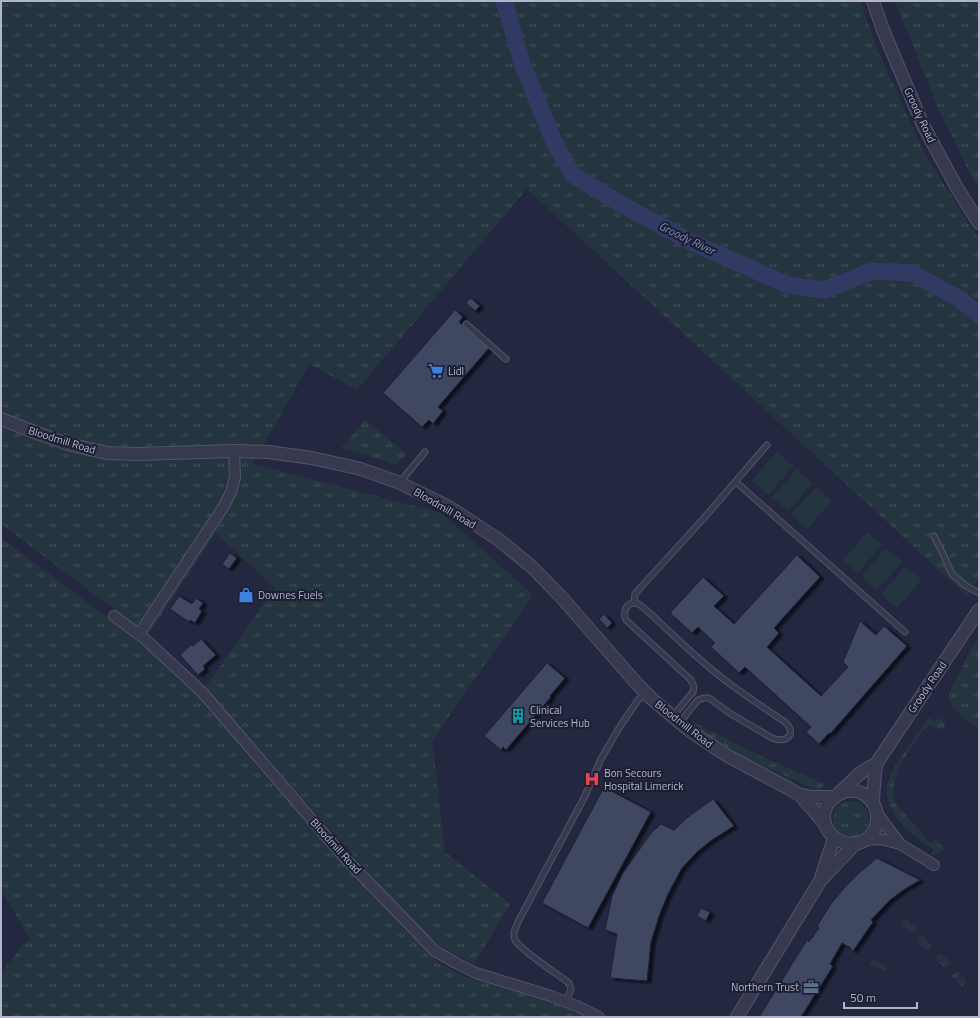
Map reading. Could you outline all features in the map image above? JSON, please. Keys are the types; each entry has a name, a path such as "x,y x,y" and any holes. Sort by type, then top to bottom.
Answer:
{"street":[{"name":"Groody Road","path":"873,1 883,30 923,125 957,188 979,223"},
{"name":"Bloodmill Road","path":"1,419 68,444 106,453 137,454 234,451 268,452 312,458 361,469 400,483 449,507 499,540 532,567 646,693 690,731 726,755 800,795"},
{"path":"139,634 224,506 231,492 235,477 234,451"},
{"name":"Groody Road","path":"876,764 979,610"},
{"name":"Bloodmill Road","path":"114,616 146,639 202,692 346,858 435,951 456,964 476,973 551,996 577,1006 598,1017"},
{"path":"825,824 824,815 827,806 859,774 876,764"},
{"path":"873,803 876,764"},
{"path":"800,795 810,797 837,795 847,791 856,791 864,794 873,803 886,827 891,831 900,844"},
{"path":"800,795 825,824 834,838 843,843 852,844 868,838 874,831 878,814"},
{"path":"737,1017 820,881 834,838"},
{"path":"820,881 860,841 880,839 900,844 934,865"}],"lane":[{"path":"466,324 506,358"},
{"path":"634,603 635,594 736,482 767,445"},
{"path":"400,483 425,452"},
{"path":"736,482 905,632"},
{"path":"934,536 953,575 966,586 979,593"},
{"path":"636,603 643,607 666,630 704,663 734,687 785,722 790,726 791,730 790,735 787,738 778,740 772,738 731,714 709,698 698,700 676,719 693,692 693,684 687,676 626,620 624,616 626,608 630,604 636,603"},
{"path":"566,1002 571,988 570,984 516,942 514,933 519,920 585,796 601,758 638,700 646,693"}],"green space":[{"path":"1,1 860,1 878,51 926,156 979,239 979,578 968,597 527,189 357,390 309,364 253,464 441,513 533,595 432,741 445,852 510,904 474,964 442,947 416,926 205,688 275,588 216,533 148,635 1,524"},
{"path":"895,1 979,1 979,187 971,175 938,108"},
{"path":"365,420 407,454 396,465 342,448"},
{"path":"777,452 794,466 768,495 752,480"},
{"path":"797,469 813,483 788,511 772,497"},
{"path":"816,487 832,501 807,529 791,514"},
{"path":"867,532 882,545 858,573 843,560"},
{"path":"1,538 139,641 197,695 260,770 437,962 463,976 553,1002 585,1017 1,1017 1,973 24,944 30,939 1,890"},
{"path":"886,548 902,562 877,590 861,576"},
{"path":"906,566 922,580 897,608 881,594"},
{"path":"979,636 979,730 956,711 950,703 949,694"},
{"path":"939,717 946,726 938,729 932,726 920,734 900,765 894,790 896,804 930,843 936,839 943,848 938,854 931,855 933,849 917,838 895,816 888,798 887,788 892,772 911,742 929,718 935,721"},
{"path":"689,720 752,752 824,784 821,791 731,751 713,741 692,726"},
{"path":"851,801 864,806 869,819 864,832 851,837 838,832 833,819 838,806"},
{"path":"906,918 916,928 911,933 901,923"},
{"path":"923,935 932,946 928,951 917,941"},
{"path":"941,953 950,963 945,968 935,958"},
{"path":"873,958 887,967 885,971 870,964"},
{"path":"958,971 967,981 962,986 952,976"}],"building":[{"path":"471,298 480,306 475,311 466,303"},
{"name":"Lidl","path":"455,310 463,317 459,322 489,348 438,407 443,411 433,424 429,420 422,427 383,393"},
{"path":"230,553 237,558 229,569 222,564"},
{"path":"797,555 820,577 774,628 779,633 767,647 821,696 848,667 843,662 860,621 876,635 884,626 907,646 831,733 829,733 819,744 806,732 811,727 745,667 739,673 711,647 715,643 698,627 692,633 670,613 703,577 724,596 714,606 734,624"},
{"path":"179,596 192,604 196,598 203,603 199,609 202,611 195,623 190,620 189,622 170,609"},
{"path":"604,614 612,623 607,628 599,619"},
{"path":"201,639 216,655 203,666 205,669 198,675 180,655 192,644 193,646"},
{"name":"Clinical Services Hub","path":"547,663 565,678 550,696 551,697 506,750 503,747 501,750 484,736"},
{"name":"Bon Secours Hospital Limerick","path":"604,787 651,812 588,928 542,903"},
{"name":"Bon Secours Hospital Limerick","path":"713,799 734,826 698,851 682,868 668,894 659,916 651,942 647,981 610,978 617,934 605,930 612,896 623,873 651,833 661,824 674,830 688,817"},
{"path":"877,858 920,880 890,900 871,920 873,922 853,951 850,949 851,948 842,943 830,964 833,966 801,1017 759,1017 807,940 809,942 819,928 817,926 831,904 859,873"},
{"path":"701,908 710,912 706,921 697,916"}],"waterway":[{"name":"Groody River","path":"504,1 522,63 555,144 573,175 624,206 693,243 788,285 825,290 872,271 911,273 960,299 979,315"}],"place":[{"name":"Lidl","path":"436,371"},
{"name":"Downes Fuels","path":"246,595"},
{"name":"Clinical Services Hub","path":"518,716"},
{"name":"Bon Secours Hospital Limerick","path":"592,779"},
{"name":"Northern Trust","path":"811,987"}]}
